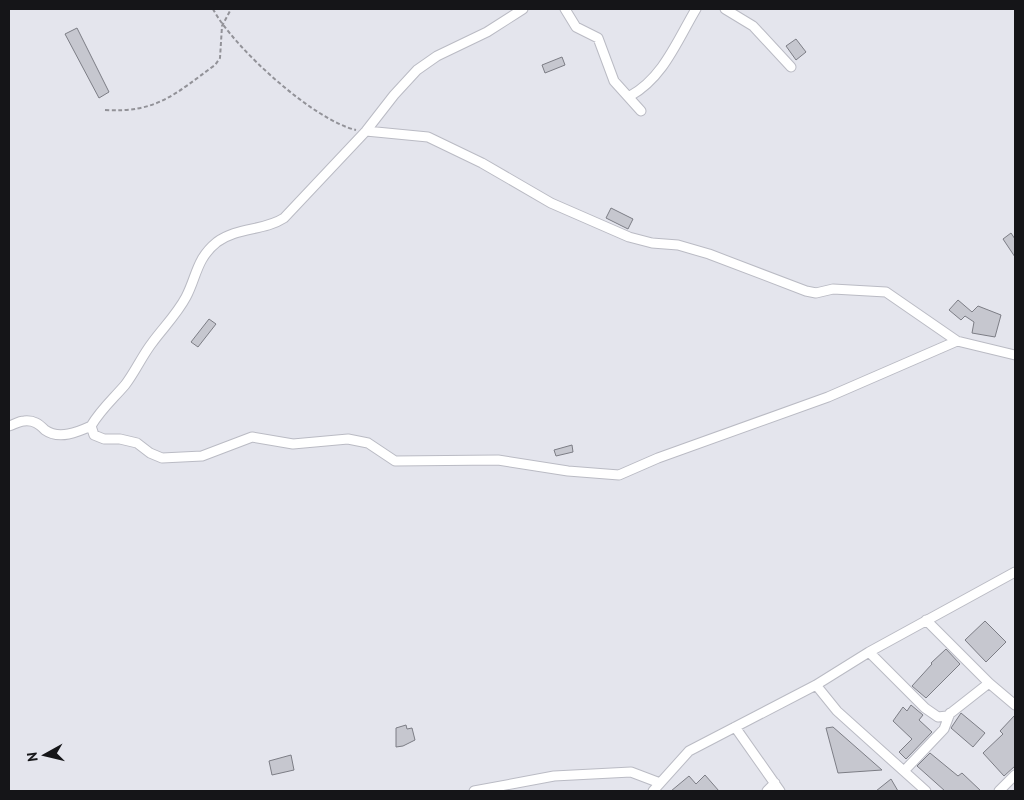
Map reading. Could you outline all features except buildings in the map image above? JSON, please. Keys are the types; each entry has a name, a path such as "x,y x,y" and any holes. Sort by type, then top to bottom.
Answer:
{"street":[{"path":"9,426 24,421 38,422 47,431 62,435 76,433 91,426 106,404 124,385 151,344 177,311 188,292 194,272 208,250 226,236 276,223 284,218 366,131 394,95 417,70 437,56 487,32 523,9"},
{"path":"565,9 576,27 598,38 608,71 624,93 630,96 641,111"},
{"path":"630,96 638,92 662,68 696,9"},
{"path":"725,9 753,26 791,66"},
{"path":"366,131 428,137 482,162 551,202 641,241 678,245 709,254 806,291 816,292 833,288 886,292 957,341 1015,354"},
{"path":"91,426 94,435 138,443 150,453 162,458 202,456 252,437 292,444 348,439 368,443 394,461 498,460 568,471 619,475 658,458 828,397 957,341"},
{"path":"653,791 689,751 816,685 869,652 1015,572"},
{"path":"926,620 989,683 1015,705"},
{"path":"869,652 925,708 938,717 950,714 989,683"},
{"path":"816,685 837,711 926,791"},
{"path":"904,772 944,728 950,714"},
{"path":"735,727 778,787 767,791"},
{"path":"474,791 554,776 631,772 660,783"},
{"path":"999,791 1015,775"}],"path":[{"path":"213,9 222,26 308,107 336,124 366,131"},
{"path":"104,110 127,111 146,108 177,92 215,65 220,58 222,26 231,9"}]}
